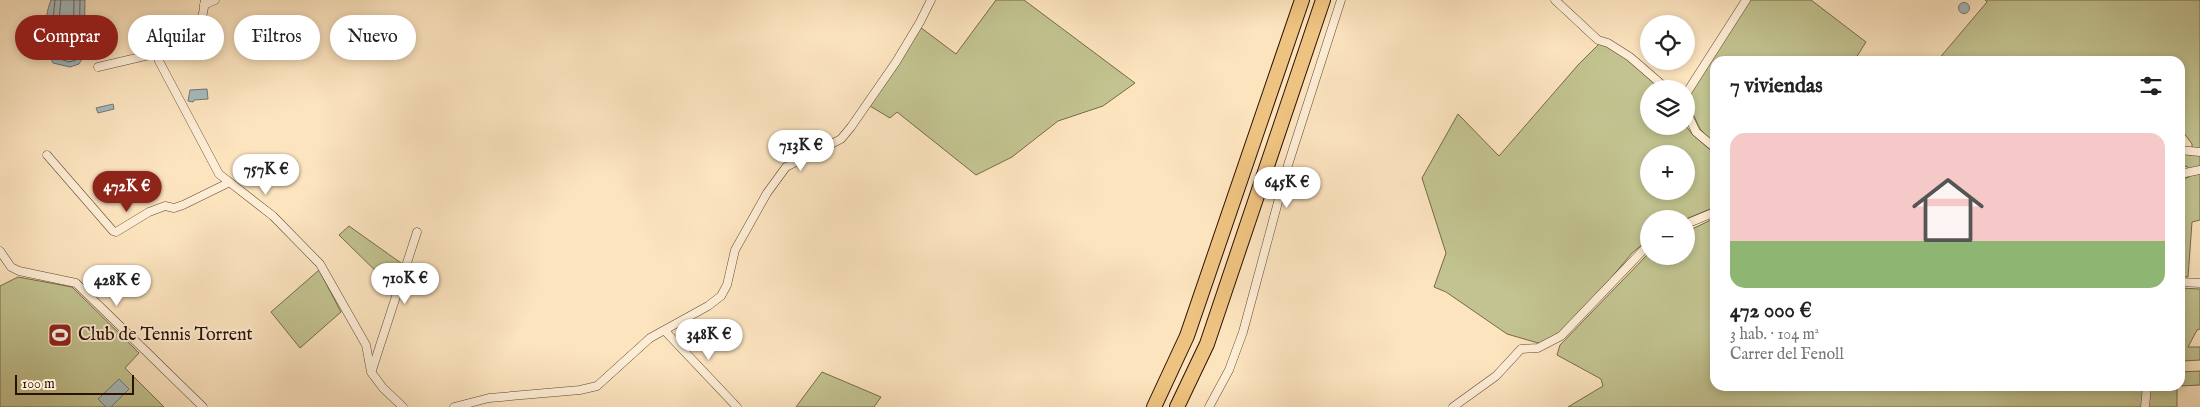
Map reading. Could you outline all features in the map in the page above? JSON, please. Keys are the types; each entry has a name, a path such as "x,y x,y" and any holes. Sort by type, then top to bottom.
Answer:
{"highway":[{"path":"1154,407 1188,336 1302,0"},
{"path":"1177,407 1206,344 1323,0"}],"street":[{"path":"204,3 215,0"},
{"path":"454,407 489,398 580,390 597,386 650,338 665,331 721,296 728,285 735,250 767,193 786,167 841,139 896,62 931,0"},
{"path":"1209,407 1229,370 1243,332 1288,165 1341,0"},
{"path":"1555,0 1598,40 1608,43 1630,57 1656,80"},
{"path":"1710,56 1746,0"},
{"path":"1695,80 1710,56"},
{"path":"98,67 128,60"},
{"path":"159,60 219,174 228,183 273,216 320,264 366,345 371,372 383,388 403,407"},
{"path":"1695,130 1710,144"},
{"path":"2185,150 2200,152"},
{"path":"47,155 116,232 149,212 164,206 174,208 183,205 228,183"},
{"path":"2185,173 2200,170"},
{"path":"1695,220 1710,214"},
{"path":"371,372 417,232"},
{"path":"0,251 11,267 19,271 76,282 203,407"},
{"path":"1453,407 1496,376 1521,350 1538,348 1561,336 1640,253"},
{"path":"2185,282 2200,283"},
{"path":"665,331 737,407"},
{"path":"2145,407 2147,391"}],"green space":[{"path":"996,0 1024,0 1135,83 1103,106 1058,121 1012,157 976,175 897,112 890,118 870,106 920,27 956,54"},
{"path":"1750,0 1811,0 1866,42 1857,56 1714,56"},
{"path":"1985,0 2200,0 2200,220 2192,222 2188,277 2185,277 2185,178 2189,177 2187,166 2185,167 2185,154 2192,155 2192,144 2185,135 2185,56 1941,56 1987,2"},
{"path":"1600,43 1626,56 1653,80 1640,80 1640,135 1693,135 1710,150 1710,209 1695,215 1695,210 1640,210 1640,246 1555,338 1538,343 1507,334 1446,292 1434,287 1446,253 1422,178 1458,114 1499,156 1578,65"},
{"path":"1710,62 1710,140 1700,129 1695,118 1695,85"},
{"path":"1710,220 1710,391 2177,391 2177,407 1568,407 1603,386 1601,379 1557,355 1560,345 1640,262 1640,265 1695,265 1695,228"},
{"path":"349,226 401,263 393,288 339,235"},
{"path":"319,270 341,312 300,348 271,312"},
{"name":"Club de Tennis Torrent","path":"18,277 72,287 139,353 125,368 164,407 0,407 0,286"},
{"path":"2185,288 2200,289 2200,329 2197,330 2188,347 2200,347 2200,360 2185,361"},
{"path":"2200,371 2200,385 2185,386 2185,372"},
{"path":"822,372 881,397 874,407 796,407"}],"water":[{"path":"51,0 85,0 85,15 47,15"},
{"path":"1964,2 1970,8 1964,14 1958,8"},
{"path":"82,60 79,64 70,67 53,63 52,61"},
{"path":"207,89 208,99 188,101 190,90"},
{"path":"113,104 114,109 98,113 96,108"},
{"path":"119,379 129,389 111,407 106,407 98,399"}],"place":[{"name":"Club de Tennis Torrent","path":"60,335"}]}
